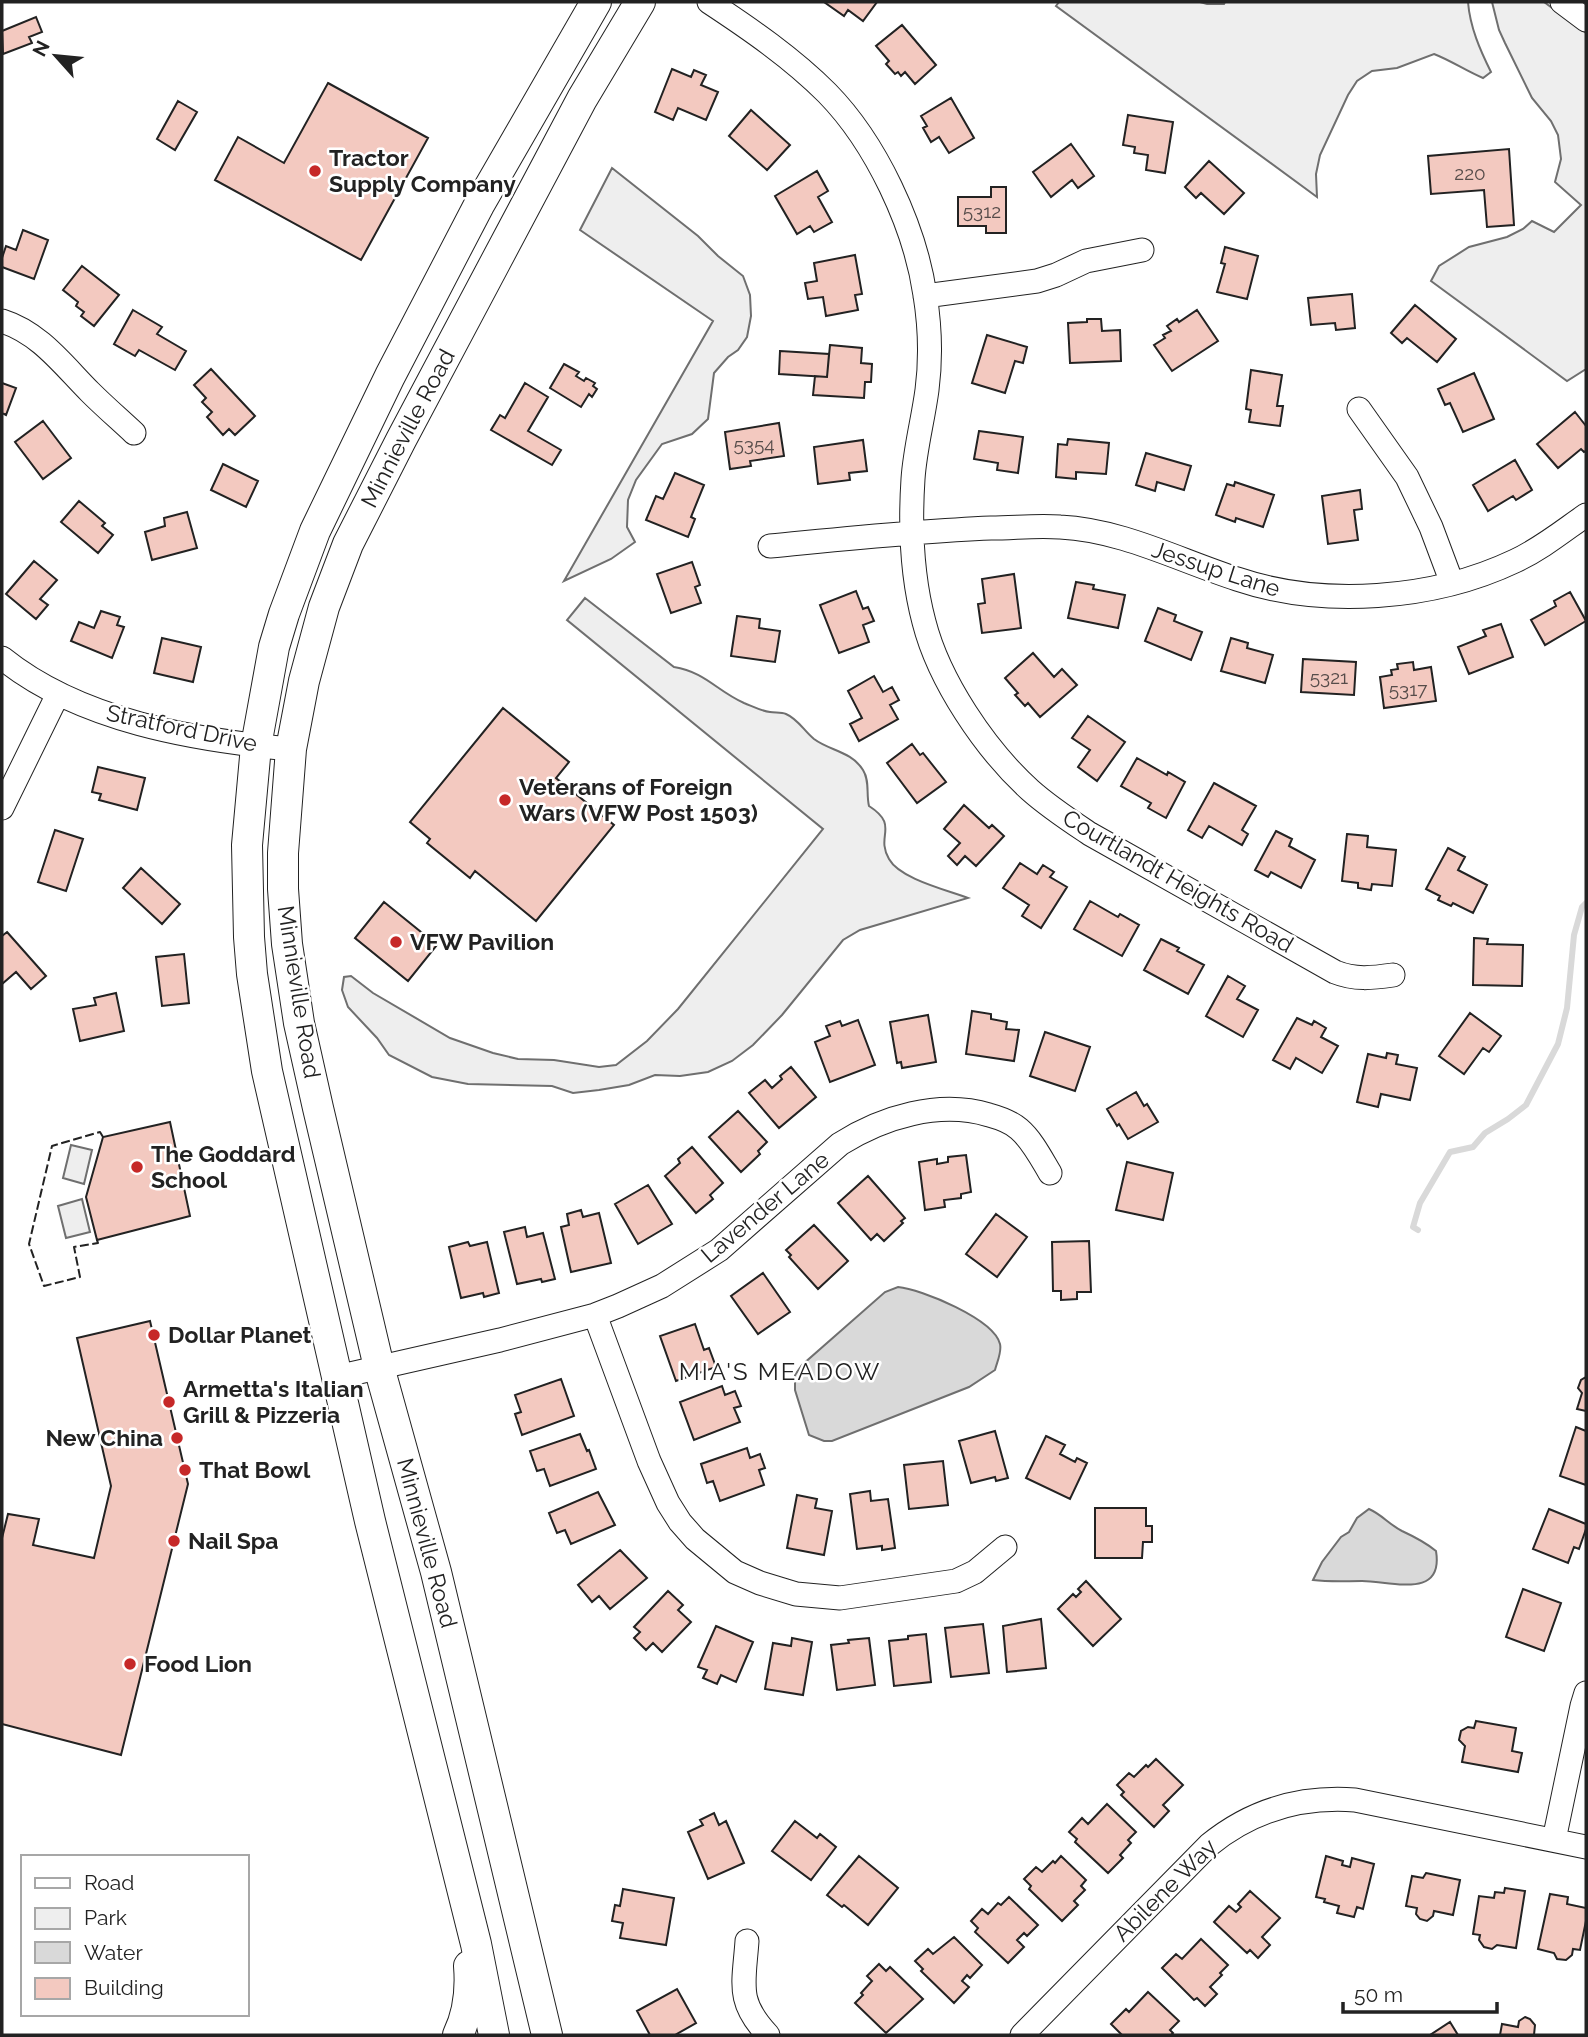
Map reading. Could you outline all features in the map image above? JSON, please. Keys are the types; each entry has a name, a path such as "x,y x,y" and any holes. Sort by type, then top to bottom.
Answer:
{"main road":[{"name":"Minnieville Road","path":"494,2035 476,1944 370,1521 267,1071 252,974 247,845 256,746 274,647 315,530 390,376 479,205 596,2"},
{"name":"Minnieville Road","path":"547,2035 436,1572 379,1367 299,1023 287,944 283,889 284,853 291,749 304,681 324,607 348,544 582,99 640,2"},
{"path":"456,1866 466,1925 470,1980 467,2013 458,2035"}],"street":[{"name":"Courtlandt Heights Road","path":"709,2 749,28 799,67 828,94 855,127 877,162 899,208 914,249 925,296 929,343 929,367 913,482 913,533 919,599 933,649 962,706 979,732 1003,762 1030,789 1090,834 1335,972 1362,979 1393,975"},
{"path":"1562,2 1586,20"},
{"path":"925,296 1037,281 1086,261 1142,250"},
{"path":"2,321 51,350 134,433"},
{"path":"1359,409 1407,477 1431,527 1452,583"},
{"name":"Jessup Lane","path":"769,546 947,530 1060,527 1105,534 1153,547 1261,587 1312,595 1384,595 1452,583 1516,561 1586,515"},
{"name":"Stratford Drive","path":"2,658 58,694 101,712 198,737 291,749"},
{"path":"2,808 58,694"},
{"name":"Lavender Lane","path":"337,1377 488,1343 595,1315 662,1286 719,1250 840,1144 894,1118 947,1109 981,1112 996,1117 1020,1129 1050,1173"},
{"path":"595,1315 649,1461 668,1503 695,1539 735,1572 796,1594 840,1598 956,1581 975,1572 1005,1547"},
{"path":"1554,1840 1586,1693"},
{"name":"Abilene Way","path":"1022,2035 1209,1844 1240,1823 1271,1810 1308,1800 1355,1800 1586,1847"},
{"path":"747,1941 745,2003 754,2020 768,2035"}],"green space":[{"path":"1059,2 1468,2 1476,38 1491,72 1483,78 1434,54 1397,68 1372,71 1357,81 1320,155 1316,174 1317,197 1056,6"},
{"path":"1492,2 1544,2 1586,33 1586,369 1567,381 1431,281 1439,266 1469,247 1507,237 1532,221 1554,232 1581,205 1555,182 1561,159 1558,135 1551,121 1532,98 1499,30"},
{"path":"612,168 698,236 743,276 750,295 751,316 747,337 738,350 714,373 708,419 692,434 662,444 636,480 628,500 627,527 635,542 611,559 564,581 713,321 580,230"},
{"path":"585,598 674,667 703,677 735,698 763,711 786,714 814,739 853,759 865,774 869,806 883,819 885,851 889,859 913,878 968,898 860,930 843,940 782,1015 753,1045 732,1061 708,1072 680,1076 655,1075 629,1085 573,1093 552,1086 468,1084 432,1077 389,1055 348,1007 342,990 344,977 351,976 373,993 450,1038 493,1053 518,1059 554,1060 599,1067 616,1065 647,1041 678,1009 823,829 567,620"},
{"path":"71,1145 92,1150 84,1184 63,1178"},
{"path":"82,1199 90,1232 66,1238 58,1206"}],"water":[{"path":"898,1287 939,1299 985,1325 995,1334 1000,1344 995,1370 969,1387 832,1441 809,1435 795,1390 795,1375 802,1365 885,1292"},
{"path":"1369,1509 1436,1551 1436,1566 1432,1576 1424,1582 1413,1584 1313,1580 1322,1562 1341,1537 1349,1532 1357,1518"}],"building":[{"path":"824,2 877,2 863,21 848,10 844,16"},
{"path":"36,17 42,32 29,37 32,43 3,54 2,31"},
{"path":"902,25 936,65 915,84 905,72 901,76 898,72 895,74 886,64 889,61 876,46"},
{"path":"672,69 691,77 694,70 706,75 701,85 718,92 706,120 678,108 673,120 655,112"},
{"name":"Tractor Supply Company","path":"328,83 428,138 361,260 215,180 238,137 284,163"},
{"path":"951,98 974,138 949,153 939,137 931,142 923,128 927,126 921,116"},
{"path":"178,101 197,112 175,150 157,139"},
{"path":"751,110 790,145 767,170 729,136"},
{"path":"1128,115 1173,122 1165,173 1146,170 1148,155 1134,153 1135,147 1123,145"},
{"path":"1071,144 1094,176 1078,188 1072,180 1051,197 1033,172"},
{"path":"1509,149 1514,225 1487,227 1484,190 1431,194 1428,156"},
{"path":"1209,161 1244,193 1224,214 1201,193 1196,198 1185,187"},
{"path":"817,171 828,191 818,197 832,222 814,232 810,226 797,234 775,196"},
{"path":"991,187 1006,187 1006,233 986,233 986,226 958,226 958,197 991,197"},
{"path":"23,230 48,240 34,279 2,267 6,246 16,250"},
{"path":"1225,247 1258,256 1247,299 1217,292 1225,264 1221,263"},
{"path":"855,255 862,294 855,295 858,310 826,316 823,297 808,299 805,283 817,281 814,263"},
{"path":"82,266 119,295 94,326 81,316 84,312 76,306 78,302 63,290"},
{"path":"1352,294 1355,328 1336,330 1335,323 1311,325 1308,298"},
{"path":"1415,305 1456,339 1437,362 1407,338 1402,343 1391,333"},
{"path":"133,310 162,327 157,334 186,351 175,370 139,350 135,356 114,344"},
{"path":"1197,310 1218,341 1172,371 1154,345 1171,331 1167,326 1177,319 1179,322"},
{"path":"1087,319 1101,319 1102,331 1120,330 1121,361 1070,363 1068,323 1087,322"},
{"path":"987,335 1027,347 1023,363 1015,361 1005,393 972,383"},
{"path":"830,345 862,348 861,363 872,364 871,382 865,382 864,398 813,395 815,376 827,377"},
{"path":"780,351 829,354 827,377 779,374"},
{"path":"564,364 579,372 576,376 584,381 586,378 595,383 593,386 597,389 592,397 589,394 581,407 550,388"},
{"path":"211,369 255,416 235,435 229,429 223,435 207,417 212,412 202,402 206,398 194,385"},
{"path":"1251,370 1282,375 1277,406 1283,406 1280,426 1249,422 1251,410 1246,409"},
{"path":"1474,373 1494,419 1463,432 1450,403 1445,405 1438,389"},
{"path":"2,383 16,388 6,415 2,413"},
{"path":"525,383 548,397 528,431 561,450 552,465 491,430 500,415 505,418"},
{"path":"1575,412 1586,426 1586,451 1581,449 1558,468 1537,444"},
{"path":"43,421 71,458 43,479 15,442"},
{"path":"779,423 784,456 750,461 751,466 730,469 725,432"},
{"path":"979,431 1023,437 1018,473 997,470 998,463 974,459"},
{"path":"1068,439 1109,443 1106,474 1076,472 1076,479 1056,477 1058,444 1067,445"},
{"path":"863,440 867,471 849,473 850,480 818,484 814,447"},
{"path":"1146,453 1191,466 1184,490 1157,482 1155,491 1136,485"},
{"path":"1515,460 1532,490 1516,500 1513,496 1488,511 1473,485"},
{"path":"223,464 258,481 246,507 211,490"},
{"path":"675,473 704,485 691,517 695,519 688,537 646,520 656,496 663,499"},
{"path":"1235,482 1274,495 1263,527 1216,515 1227,484 1234,486"},
{"path":"1360,490 1362,509 1354,510 1358,540 1328,544 1322,496"},
{"path":"79,501 105,523 102,526 113,535 98,553 61,522"},
{"path":"187,512 197,548 152,560 145,532 165,526 164,518"},
{"path":"34,561 57,580 40,599 48,605 36,619 6,594"},
{"path":"692,562 700,585 695,587 701,603 671,613 657,574"},
{"path":"1014,574 1021,628 982,633 978,604 985,603 982,579"},
{"path":"1076,582 1094,585 1093,589 1125,595 1118,628 1068,618"},
{"path":"856,591 863,609 868,607 874,621 863,625 869,642 839,653 820,605"},
{"path":"1570,592 1586,621 1545,645 1531,620 1556,606 1554,601"},
{"path":"1158,608 1176,615 1174,621 1202,632 1191,660 1145,641"},
{"path":"101,611 120,617 117,625 124,627 112,658 71,641 79,622 94,628"},
{"path":"737,616 760,619 759,628 780,631 775,662 731,656"},
{"path":"1501,624 1513,657 1469,674 1458,647 1486,636 1483,630"},
{"path":"162,638 201,647 193,682 154,673"},
{"path":"1231,638 1248,643 1247,648 1273,655 1265,683 1221,671"},
{"path":"1033,653 1054,677 1062,669 1077,685 1040,717 1028,703 1025,706 1015,695 1018,693 1005,678"},
{"path":"1303,659 1356,662 1354,695 1301,692"},
{"path":"1413,662 1414,670 1431,667 1436,701 1384,708 1380,677 1392,675 1391,670 1398,669 1397,664"},
{"path":"874,676 883,692 892,687 899,700 890,705 898,719 859,741 850,724 862,718 848,691"},
{"name":"Veterans of Foreign Wars (VFW Post 1503)","path":"503,708 569,762 556,778 614,825 536,921 475,871 470,878 427,843 430,839 410,822"},
{"path":"1088,716 1125,742 1097,781 1078,767 1090,750 1072,738"},
{"path":"912,744 920,755 923,753 946,782 917,803 887,763"},
{"path":"1137,758 1185,782 1166,818 1148,808 1151,803 1121,786"},
{"path":"98,767 145,778 137,810 99,800 101,794 92,792"},
{"path":"1214,783 1256,806 1242,830 1248,834 1242,845 1209,826 1202,838 1188,830"},
{"path":"964,805 989,828 992,825 1004,836 976,866 965,856 957,865 948,856 960,843 944,829"},
{"path":"55,830 83,839 66,891 38,882"},
{"path":"1276,831 1292,839 1289,846 1315,860 1301,888 1271,872 1268,877 1255,870"},
{"path":"1347,834 1368,836 1367,847 1396,850 1392,886 1372,884 1371,890 1358,888 1358,883 1342,881"},
{"path":"1448,848 1465,857 1458,870 1487,885 1473,913 1453,903 1451,906 1438,900 1440,896 1426,889"},
{"path":"1020,863 1037,874 1043,865 1054,872 1050,877 1067,887 1041,928 1022,916 1029,905 1003,888"},
{"path":"141,868 180,904 162,924 123,888"},
{"path":"1090,901 1139,925 1122,956 1074,929"},
{"name":"VFW Pavilion","path":"384,902 437,945 408,981 355,938"},
{"path":"7,932 46,976 31,989 16,972 2,984 2,936"},
{"path":"1474,938 1488,939 1487,944 1523,945 1522,986 1473,985"},
{"path":"1161,939 1204,965 1188,994 1144,970"},
{"path":"184,954 189,1003 162,1006 156,957"},
{"path":"1228,976 1245,986 1237,999 1258,1010 1243,1037 1206,1016"},
{"path":"116,993 124,1031 80,1041 73,1009 96,1005 94,998"},
{"path":"972,1011 991,1014 991,1019 1007,1022 1006,1029 1019,1030 1014,1061 966,1054"},
{"path":"1470,1013 1501,1036 1489,1052 1483,1048 1464,1074 1439,1056"},
{"path":"928,1015 936,1062 902,1068 901,1062 897,1063 890,1022"},
{"path":"1297,1018 1312,1025 1314,1021 1326,1028 1321,1037 1338,1046 1322,1073 1296,1058 1290,1069 1273,1060"},
{"path":"858,1020 875,1065 830,1082 815,1042 830,1036 826,1026 840,1021 842,1026"},
{"path":"1045,1032 1090,1047 1075,1091 1030,1076"},
{"path":"1387,1053 1398,1055 1396,1064 1417,1068 1410,1100 1381,1094 1378,1107 1357,1102 1368,1054 1386,1058"},
{"path":"791,1067 816,1097 779,1128 749,1093 765,1080 772,1088 782,1079 780,1076"},
{"path":"1136,1092 1158,1122 1128,1139 1107,1109"},
{"path":"738,1111 767,1142 758,1151 760,1154 741,1172 709,1137"},
{"name":"The Goddard School","path":"170,1122 190,1216 97,1240 86,1197 103,1137"},
{"path":"692,1147 723,1183 710,1195 713,1199 696,1213 665,1176 680,1163 678,1159"},
{"path":"966,1155 971,1192 961,1194 961,1198 944,1200 945,1207 925,1210 919,1162 937,1159 937,1164 948,1162 948,1157"},
{"path":"1127,1162 1173,1173 1163,1220 1116,1210"},
{"path":"868,1176 905,1218 884,1241 877,1234 871,1240 838,1203"},
{"path":"648,1185 672,1224 638,1244 615,1204"},
{"path":"581,1210 583,1217 599,1213 611,1263 571,1272 561,1227 569,1225 567,1214"},
{"path":"996,1214 1027,1237 997,1277 966,1254"},
{"path":"814,1225 848,1261 818,1289 789,1257 791,1255 786,1250"},
{"path":"525,1227 527,1237 543,1233 555,1279 517,1284 504,1232"},
{"path":"1089,1241 1091,1292 1077,1292 1077,1299 1061,1300 1061,1291 1053,1291 1052,1242"},
{"path":"468,1242 470,1246 487,1242 499,1293 461,1298 449,1247"},
{"path":"763,1273 790,1312 758,1334 731,1296"},
{"path":"150,1321 188,1484 121,1755 2,1724 2,1538 8,1514 39,1519 33,1545 94,1558 111,1486 77,1338"},
{"path":"695,1324 704,1350 709,1348 716,1367 676,1381 660,1336"},
{"path":"1586,1377 1586,1411 1577,1409 1582,1393 1578,1388 1581,1380"},
{"path":"561,1379 574,1416 522,1435 515,1414 521,1412 515,1395"},
{"path":"722,1386 725,1395 735,1391 741,1406 734,1408 740,1422 694,1440 680,1402"},
{"path":"1576,1427 1586,1431 1586,1485 1560,1476"},
{"path":"995,1431 1008,1478 996,1481 995,1477 971,1483 959,1441"},
{"path":"580,1434 596,1469 550,1486 544,1469 537,1471 530,1451"},
{"path":"1046,1436 1065,1445 1060,1454 1075,1462 1077,1458 1087,1463 1070,1499 1026,1478"},
{"path":"747,1448 750,1458 760,1454 765,1468 759,1470 764,1485 720,1501 713,1481 707,1483 701,1464"},
{"path":"943,1461 948,1505 909,1509 904,1465"},
{"path":"870,1491 871,1501 888,1499 895,1548 882,1550 882,1546 857,1549 850,1494"},
{"path":"598,1492 615,1525 571,1544 565,1530 557,1533 549,1513"},
{"path":"797,1495 817,1499 815,1508 832,1511 824,1555 787,1548"},
{"path":"1095,1508 1146,1508 1146,1526 1152,1526 1152,1542 1143,1542 1142,1558 1095,1558"},
{"path":"1549,1509 1586,1524 1579,1549 1574,1547 1568,1563 1533,1549"},
{"path":"620,1550 647,1578 610,1609 599,1596 592,1602 578,1585"},
{"path":"1086,1581 1121,1619 1093,1646 1058,1609 1073,1594 1076,1597 1081,1592 1078,1589"},
{"path":"1523,1589 1561,1603 1544,1651 1506,1637"},
{"path":"668,1591 683,1605 678,1610 691,1622 662,1652 653,1643 646,1650 634,1638 640,1632 634,1627"},
{"path":"1041,1619 1046,1668 1007,1672 1003,1626"},
{"path":"983,1624 989,1673 951,1677 945,1628"},
{"path":"716,1626 753,1642 736,1682 721,1675 717,1684 703,1678 707,1670 698,1667"},
{"path":"926,1634 931,1682 894,1686 889,1641"},
{"path":"792,1638 812,1642 803,1695 765,1689 773,1643 791,1646"},
{"path":"869,1638 875,1685 837,1690 831,1645"},
{"path":"1476,1721 1516,1728 1512,1751 1522,1753 1518,1772 1462,1762 1465,1746 1459,1740 1461,1731 1468,1727 1474,1728"},
{"path":"1156,1759 1183,1785 1163,1805 1169,1811 1154,1827 1121,1795 1124,1792 1117,1785 1129,1773 1134,1777"},
{"path":"1107,1804 1136,1832 1128,1840 1131,1843 1120,1855 1123,1858 1108,1873 1075,1842 1077,1839 1069,1832 1082,1818 1088,1824"},
{"path":"714,1813 719,1825 726,1821 744,1863 708,1879 688,1832 703,1825 700,1820"},
{"path":"795,1821 817,1838 820,1834 836,1847 811,1880 772,1851"},
{"path":"859,1856 898,1888 868,1925 827,1895"},
{"path":"1061,1856 1086,1880 1081,1886 1085,1890 1074,1901 1078,1905 1062,1921 1029,1889 1031,1886 1024,1879 1036,1867 1042,1872"},
{"path":"1326,1856 1343,1861 1342,1865 1350,1867 1352,1858 1374,1864 1363,1909 1357,1907 1354,1917 1337,1913 1339,1906 1316,1897"},
{"path":"1426,1873 1460,1880 1453,1915 1434,1911 1427,1921 1416,1914 1417,1908 1406,1906 1412,1876 1423,1878"},
{"path":"1505,1888 1525,1891 1516,1948 1497,1945 1492,1949 1484,1947 1479,1940 1480,1935 1473,1934 1479,1896 1494,1898 1495,1892 1504,1893"},
{"path":"623,1889 674,1898 666,1945 620,1938 623,1923 612,1921 615,1905 620,1906"},
{"path":"1250,1891 1280,1918 1262,1937 1270,1945 1258,1958 1250,1950 1247,1953 1214,1922 1229,1906 1236,1912 1241,1907 1238,1904"},
{"path":"1550,1894 1568,1897 1567,1904 1586,1908 1580,1950 1573,1949 1572,1955 1566,1960 1557,1959 1554,1953 1538,1949"},
{"path":"1009,1897 1038,1925 1027,1936 1024,1933 1017,1940 1024,1947 1008,1963 975,1932 978,1928 971,1921 982,1909 988,1914 998,1903 1001,1905"},
{"path":"954,1937 982,1965 970,1978 967,1975 962,1981 969,1987 954,2003 921,1971 923,1969 915,1961 928,1949 933,1954"},
{"path":"1201,1939 1228,1965 1210,1987 1217,1994 1205,2006 1197,1998 1194,2000 1162,1968 1176,1954 1182,1959"},
{"path":"879,1964 886,1971 890,1967 923,1999 886,2033 855,2003 872,1981 867,1976"},
{"path":"677,1989 696,2023 675,2035 650,2035 637,2011"},
{"path":"1148,1992 1179,2021 1170,2030 1173,2033 1122,2035 1111,2024 1126,2009 1129,2012"},
{"path":"1525,2017 1535,2025 1534,2035 1500,2035 1502,2024 1518,2027 1519,2021"},
{"path":"1450,2022 1458,2035 1430,2035"}],"waterway":[{"path":"1418,1230 1413,1227 1420,1203 1450,1152 1473,1147 1485,1133 1526,1105 1558,1044 1567,1008 1574,935 1582,907 1586,903"}],"fence":[{"path":"97,1240 98,1243 74,1247 80,1277 44,1286 29,1244 52,1146 100,1132 103,1137"}],"place":[{"name":"Tractor Supply Company","path":"315,171"},
{"name":"Veterans of Foreign Wars (VFW Post 1503)","path":"505,800"},
{"name":"VFW Pavilion","path":"396,942"},
{"name":"The Goddard School","path":"137,1167"},
{"name":"Dollar Planet","path":"154,1335"},
{"name":"Armetta's Italian Grill & Pizzeria","path":"169,1402"},
{"name":"New China","path":"177,1438"},
{"name":"That Bowl","path":"185,1470"},
{"name":"Nail Spa","path":"174,1541"},
{"name":"Food Lion","path":"130,1664"}],"district":[{"name":"MIA'S MEADOW","path":"780,1372"}]}
